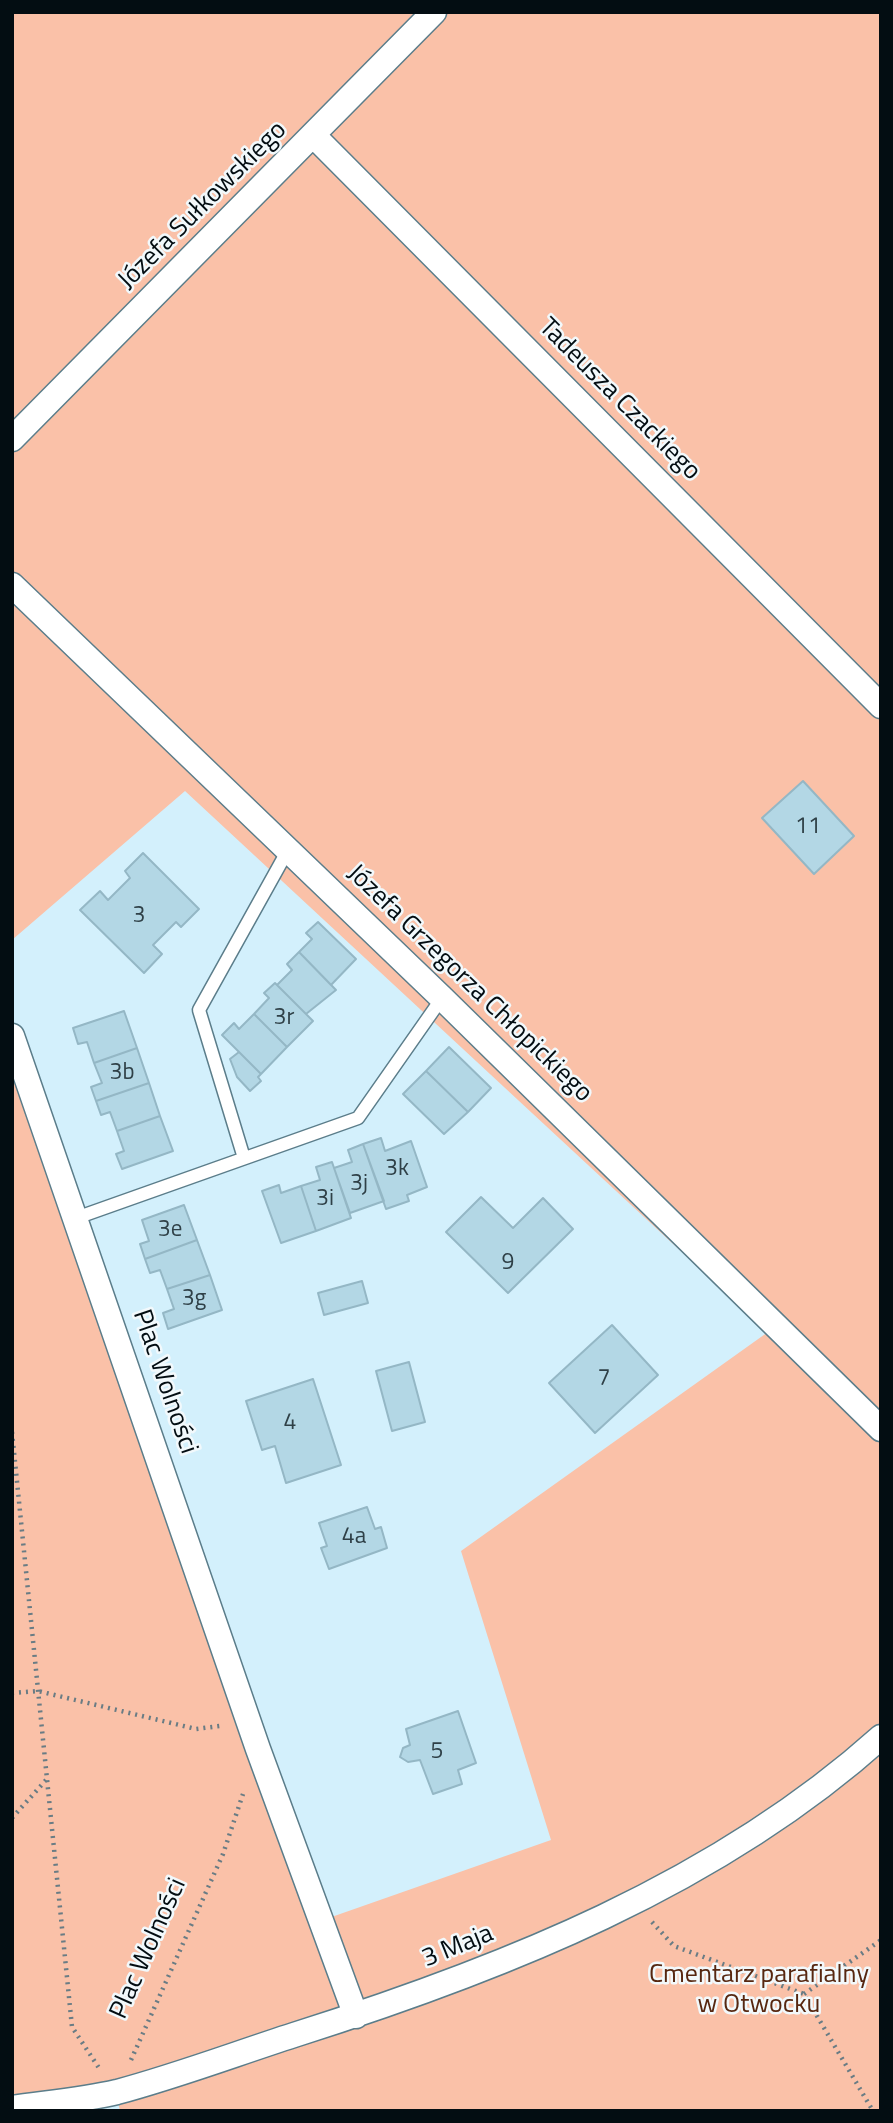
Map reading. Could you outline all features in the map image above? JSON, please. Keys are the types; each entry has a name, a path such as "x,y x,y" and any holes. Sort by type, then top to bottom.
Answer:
{"street":[{"name":"Józefa Sułkowskiego","path":"12,439 434,12"},
{"name":"Tadeusza Czackiego","path":"314,136 881,706"},
{"name":"Józefa Grzegorza Chłopickiego","path":"12,585 442,998 881,1429"},
{"name":"Plac Wolności","path":"12,1036 258,1749 356,2016"},
{"name":"3 Maja","path":"12,2108 117,2101 435,1990 539,1945 667,1884 789,1810 881,1737"}],"lane":[{"path":"244,1158 199,1010 288,850"},
{"path":"76,1218 358,1118 442,998"}],"path":[{"path":"12,1432 72,2027 117,2101"},
{"path":"12,1693 38,1691 196,1729 249,1722"},
{"name":"Plac Wolności","path":"117,2101 223,1854 258,1749"},
{"path":"12,1818 47,1779"},
{"path":"647,1917 674,1946 804,1994 873,2111"},
{"path":"804,1994 881,1940"}],"green space":[{"name":"Cmentarz parafialny w Otwocku","path":"12,12 881,12 881,2111 120,2111 116,2093 12,2108 12,1036 323,1920 551,1840 461,1551 768,1332 185,791 12,940"}],"building":[{"path":"803,781 854,836 814,874 762,818"},
{"path":"143,853 199,909 181,927 176,922 153,945 162,954 144,973 80,910 100,891 108,900 130,878 125,871"},
{"path":"318,922 356,959 331,985 299,952 312,939 306,933"},
{"path":"299,952 336,990 306,1014 277,985 292,970 287,964"},
{"path":"275,983 313,1021 287,1047 254,1014 269,998 264,993"},
{"path":"124,1011 137,1048 94,1063 87,1042 78,1044 73,1028"},
{"path":"254,1014 287,1047 261,1074 222,1035 234,1023 239,1029"},
{"path":"449,1047 491,1088 468,1112 426,1071"},
{"path":"137,1048 149,1083 96,1101 91,1087 102,1083 94,1063"},
{"path":"239,1052 261,1074 258,1077 261,1081 250,1091 237,1077 230,1059"},
{"path":"426,1071 468,1112 444,1134 403,1094"},
{"path":"149,1083 160,1116 117,1131 110,1112 101,1115 96,1101"},
{"path":"160,1116 173,1151 122,1169 116,1154 124,1151 117,1131"},
{"path":"381,1138 385,1151 411,1141 427,1187 407,1195 409,1201 386,1209 363,1144"},
{"path":"363,1144 384,1201 350,1213 334,1168 352,1162 348,1150"},
{"path":"332,1162 351,1218 316,1231 301,1186 320,1180 316,1167"},
{"path":"279,1185 281,1193 301,1186 316,1231 281,1243 262,1191"},
{"path":"481,1197 513,1228 543,1198 573,1229 508,1293 446,1232"},
{"path":"184,1205 197,1240 145,1259 140,1244 149,1241 142,1220"},
{"path":"197,1240 210,1275 167,1289 160,1270 150,1273 145,1259"},
{"path":"210,1275 222,1310 168,1329 163,1313 174,1309 167,1289"},
{"path":"362,1281 368,1303 324,1315 318,1293"},
{"path":"612,1325 658,1375 595,1433 549,1383"},
{"path":"409,1362 425,1422 392,1431 376,1371"},
{"path":"313,1379 341,1465 286,1483 275,1446 262,1450 246,1401"},
{"path":"367,1507 375,1529 381,1527 387,1548 329,1569 321,1548 327,1546 319,1523"},
{"path":"458,1711 476,1763 458,1770 462,1784 433,1794 420,1760 408,1762 400,1757 403,1748 410,1745 406,1729"}]}
